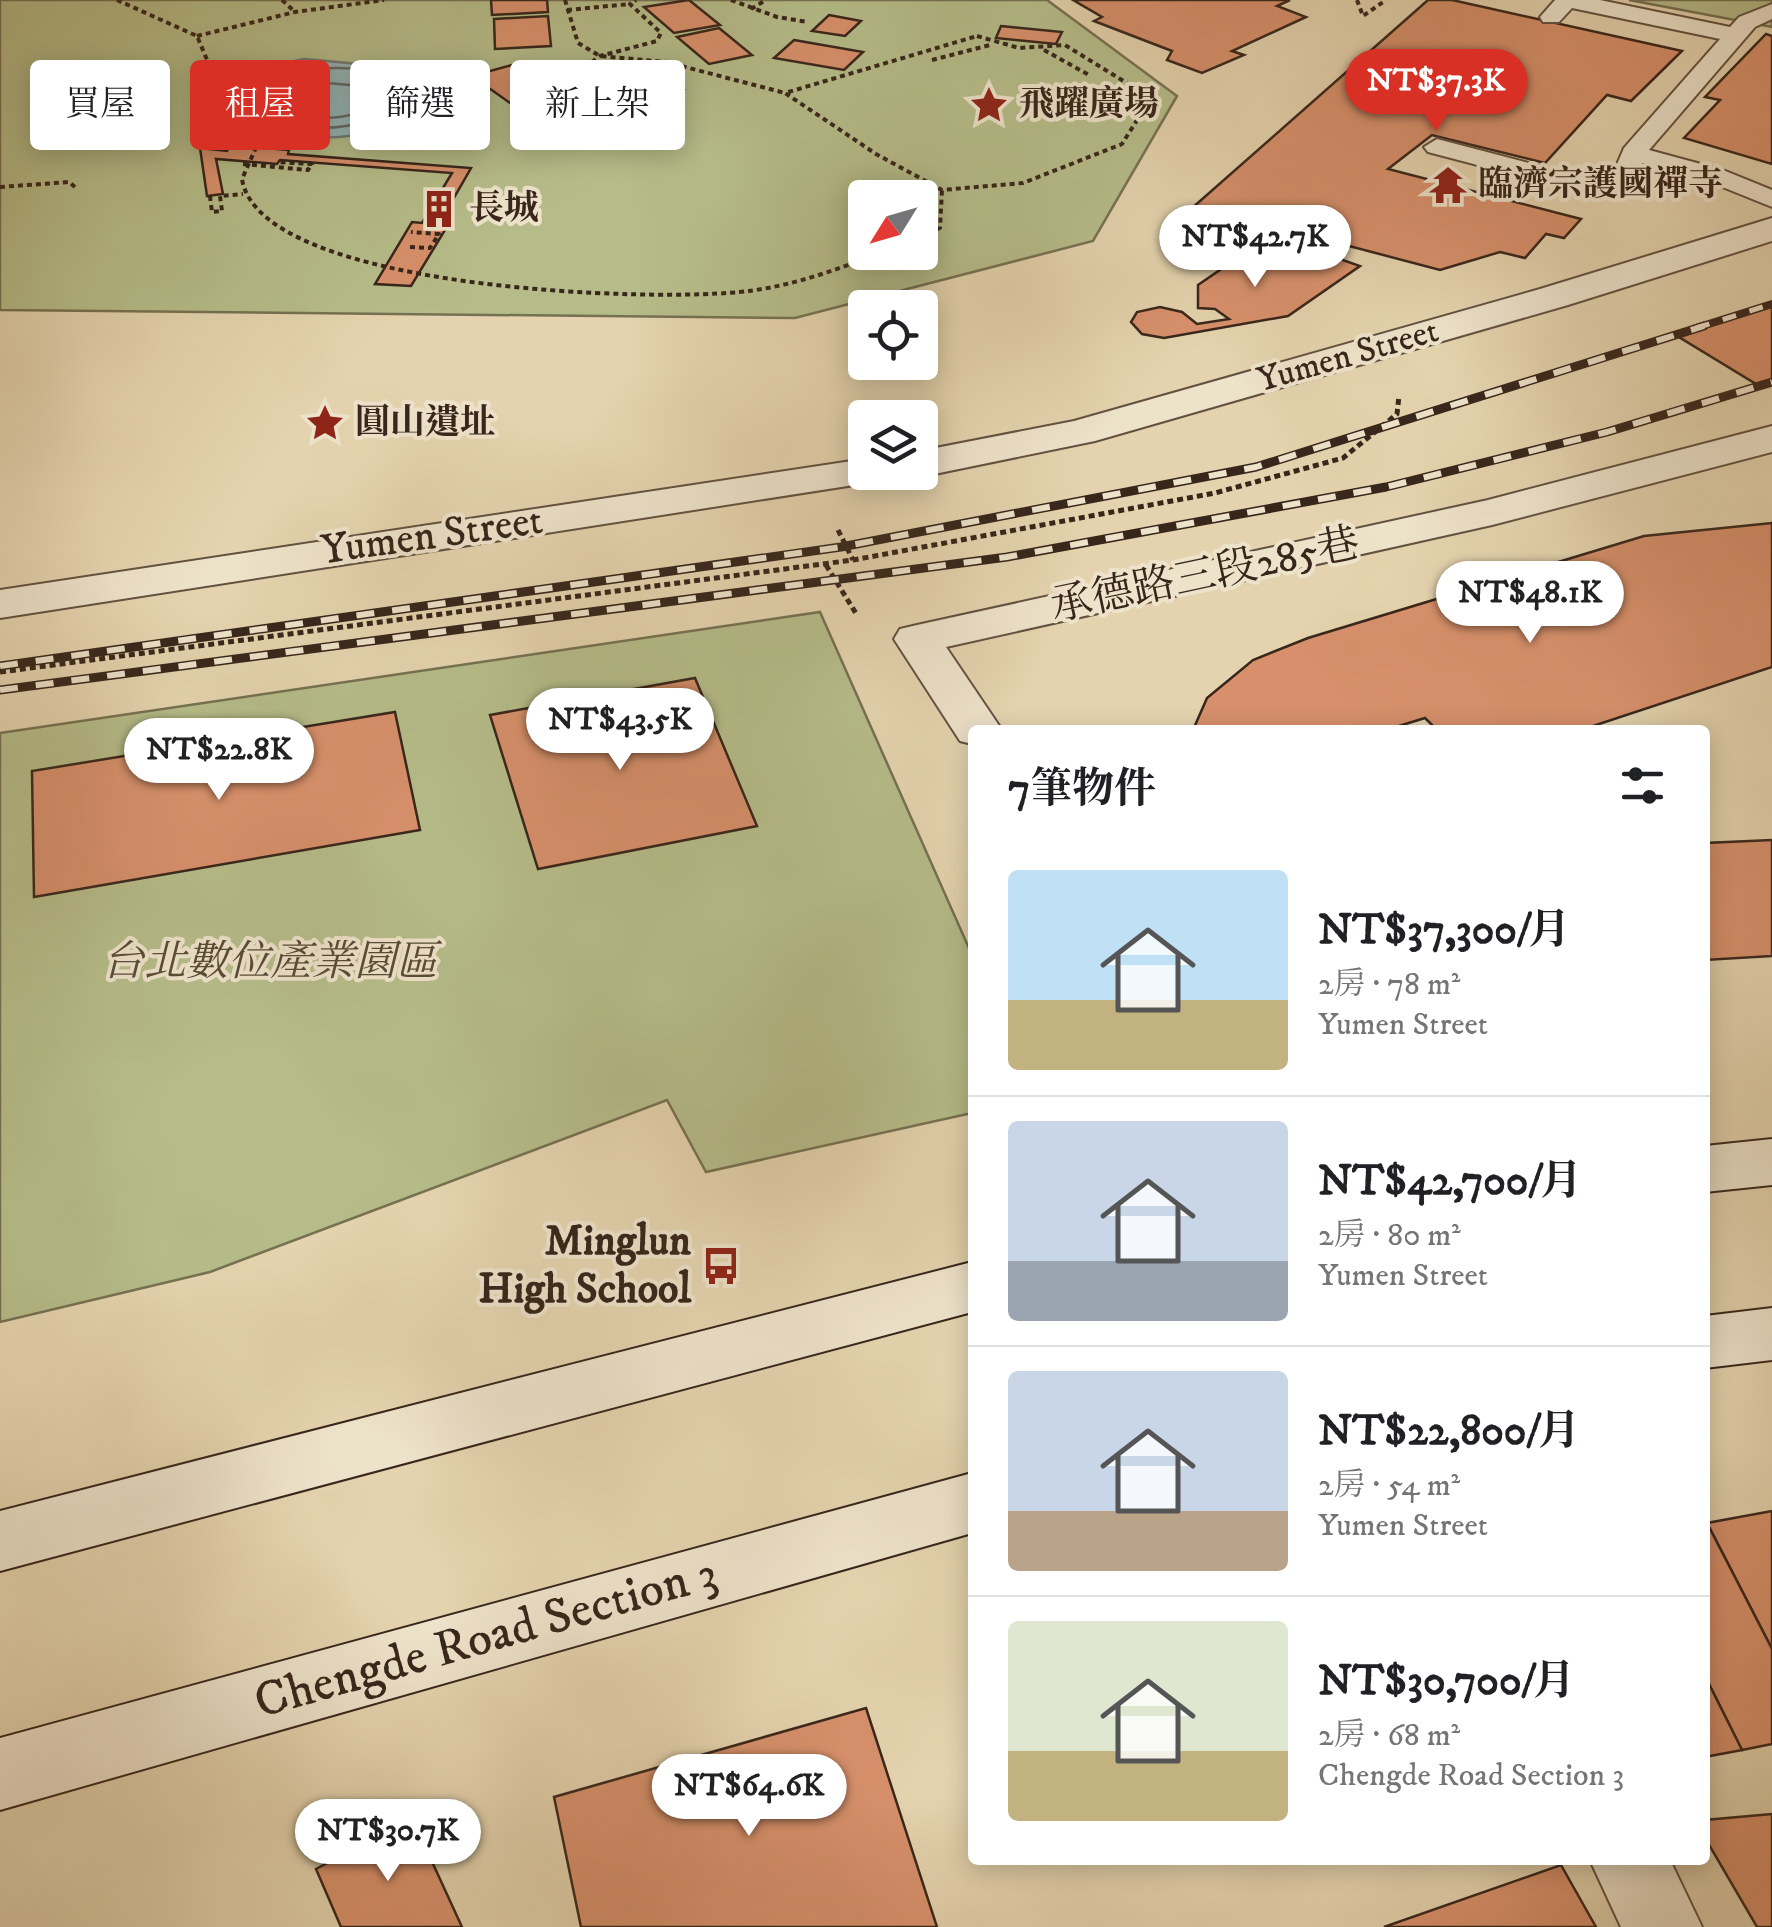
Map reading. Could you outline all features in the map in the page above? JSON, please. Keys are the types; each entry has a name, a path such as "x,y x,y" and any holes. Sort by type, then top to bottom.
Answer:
{"street":[{"name":"Yumen Street","path":"938,460 1080,432 1554,298 1772,229"},
{"name":"承德路三段285巷","path":"974,725 917,640 1492,512 1772,440"},
{"name":"Yumen Street","path":"0,604 848,475"},
{"path":"1710,1168 1772,1162"},
{"path":"0,1541 968,1289"},
{"path":"1710,1341 1772,1334"},
{"name":"Chengde Road Section 3","path":"0,1774 968,1504"},
{"path":"1631,1865 1662,1927"}],"lane":[{"path":"1551,17 1568,0 1736,35"},
{"path":"1438,147 1592,186 1626,174 1632,153 1736,35 1748,22 1772,11"},
{"path":"1632,153 1714,175 1772,200"}],"path":[{"path":"116,0 197,36 295,12 384,0"},
{"path":"282,0 295,12"},
{"path":"565,0 578,43 600,56 666,62 785,93 876,154 942,190 1023,183 1122,144 1151,98 1065,45 1043,49 991,44 932,60"},
{"path":"731,0 751,9 808,22"},
{"path":"751,9 766,0"},
{"path":"1357,0 1363,16 1386,0"},
{"path":"567,10 633,2 661,33 657,42 595,60"},
{"path":"197,36 221,92 258,143 242,164 243,194 255,213 282,230 360,260 424,276 612,295 727,293 796,283 848,264"},
{"path":"785,93 977,36 991,44"},
{"path":"1043,49 1088,75"},
{"path":"242,164 308,170 312,164 277,162"},
{"path":"0,187 68,182 76,188"},
{"path":"938,229 942,190"},
{"path":"210,196 212,212 222,211 220,196 243,194"},
{"path":"410,247 430,248 439,234 411,232"},
{"path":"0,672 853,560 1215,493 1344,458 1396,414 1401,382"},
{"path":"832,518 853,560"}],"green space":[{"path":"0,0 1047,0 1177,96 1093,241 903,290 848,290 848,304 795,318 0,310"},
{"path":"1629,0 1772,0 1772,27"},
{"name":"台北數位產業園區","path":"820,612 968,946 968,1114 706,1172 667,1100 210,1272 0,1322 0,733"}],"water":[{"path":"330,61 350,63 350,135 330,137"}],"building":[{"path":"491,0 547,0 548,12 492,15"},
{"path":"689,0 720,25 674,33 644,7"},
{"path":"1073,0 1290,0 1277,6 1306,17 1232,51 1244,55 1202,73 1167,60 1172,51 1094,21 1102,17"},
{"name":"臨濟宗護國禪寺","path":"1428,0 1452,0 1682,51 1631,101 1607,95 1545,163 1432,135 1388,169 1581,219 1564,238 1546,234 1525,258 1500,252 1440,270 1262,223 1258,227 1191,209"},
{"path":"829,15 861,21 845,36 812,31"},
{"path":"548,16 551,46 495,49 494,19"},
{"path":"1001,26 1062,32 1056,44 996,38"},
{"path":"719,28 752,55 709,64 677,37"},
{"path":"1766,34 1772,36 1772,164 1684,138 1720,100 1705,97"},
{"path":"794,40 863,52 844,70 774,58"},
{"path":"510,66 510,103 490,89 490,71"},
{"name":"長城","path":"200,150 289,150 288,154 471,168 439,224 448,225 411,286 375,284 412,222 422,223 452,173 216,159 223,194 207,196"},
{"path":"1293,242 1334,247 1337,258 1360,266 1288,316 1164,338 1142,334 1131,322 1137,312 1160,307 1182,312 1197,324 1229,319 1215,309 1198,308 1198,285 1252,248 1285,259 1282,250"},
{"path":"1772,303 1772,383 1761,387 1674,334"},
{"path":"1772,523 1772,667 1596,725 1432,725 1425,718 1402,725 1195,725 1207,698 1253,660 1308,638 1644,536"},
{"path":"695,678 757,826 538,869 490,715"},
{"path":"395,712 420,830 34,897 32,771"},
{"path":"1772,840 1772,956 1710,960 1710,843"},
{"path":"1772,1511 1772,1649 1710,1529 1710,1522"},
{"path":"1710,1529 1772,1649 1772,1744 1742,1750 1710,1686"},
{"path":"1710,1686 1742,1750 1710,1756"},
{"path":"866,1708 937,1927 581,1927 554,1797"},
{"path":"1772,1814 1772,1927 1757,1927 1710,1847 1710,1820"},
{"path":"412,1818 462,1927 341,1927 316,1869"},
{"path":"1561,1865 1596,1927 1384,1927"}],"railway":[{"path":"1696,328 1772,304"},
{"path":"0,666 841,547 1256,467 1704,326"},
{"path":"0,690 1007,557 1386,487 1607,432 1772,382"}],"place":[{"name":"飛躍廣場","path":"989,105"},
{"name":"臨濟宗護國禪寺","path":"1448,185"},
{"name":"長城","path":"439,209"},
{"name":"圓山遺址","path":"325,423"},
{"name":"Minglun High School","path":"721,1266"}]}
